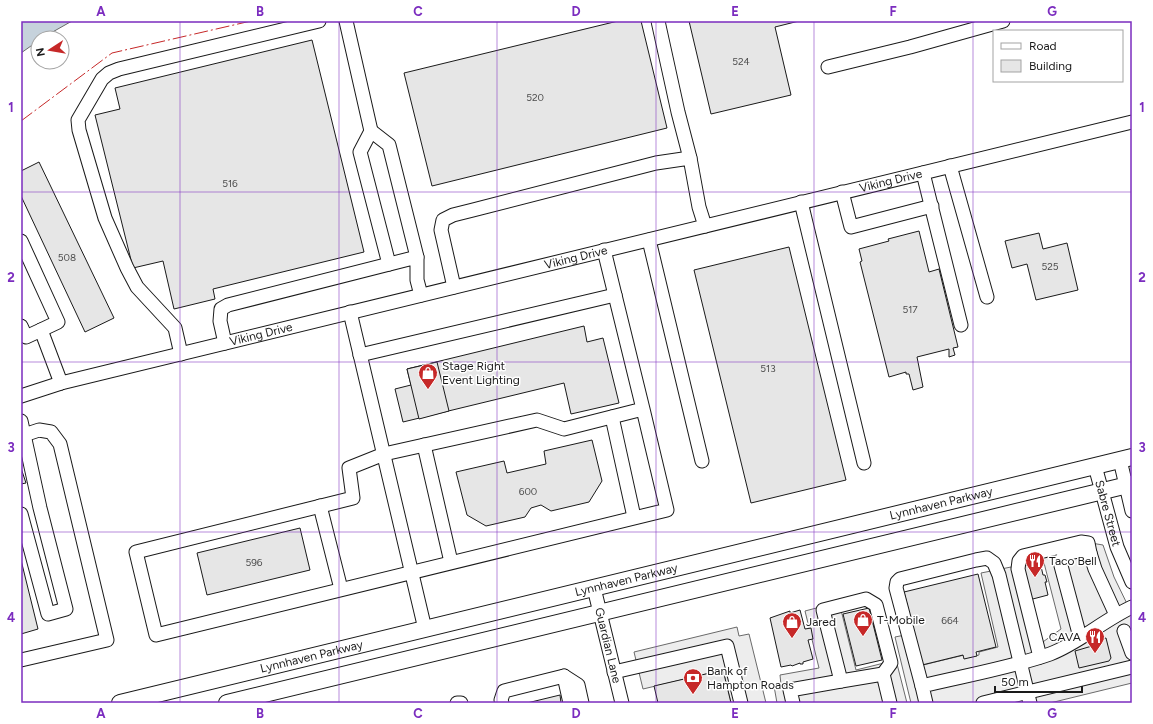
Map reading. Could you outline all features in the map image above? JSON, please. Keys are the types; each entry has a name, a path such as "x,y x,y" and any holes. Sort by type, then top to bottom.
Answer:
{"main road":[{"name":"Lynnhaven Parkway","path":"120,703 1126,458"},
{"name":"Lynnhaven Parkway","path":"227,703 1129,484"}],"street":[{"path":"181,354 175,328 137,286 127,268 105,218 79,130 78,120 102,78 109,73 119,69 319,21"},
{"path":"346,21 372,131 389,145 417,257 417,280 421,295"},
{"path":"658,21 678,112 690,158 699,207 705,226"},
{"path":"828,67 910,47 1003,21"},
{"name":"Viking Drive","path":"21,396 61,383 1132,122"},
{"path":"372,131 360,152 389,264"},
{"path":"454,287 441,230 443,220 453,215 656,163 690,158"},
{"path":"950,166 987,297"},
{"path":"923,173 961,325"},
{"path":"842,192 851,227 932,206"},
{"path":"801,202 864,463"},
{"path":"648,240 702,461"},
{"path":"21,241 58,322 26,337 21,326"},
{"path":"604,250 643,409 667,510 156,635 136,552 353,498 349,468 384,454 537,420 564,429 643,409"},
{"path":"225,343 220,320 221,309 228,305 417,257"},
{"path":"360,355 615,295"},
{"path":"350,312 425,629"},
{"path":"41,330 61,383"},
{"path":"612,417 634,518"},
{"path":"21,421 23,436 40,508 66,609 48,614 21,514 40,508"},
{"path":"21,660 107,640 60,444 50,432 38,430 23,436"},
{"path":"424,445 451,562"},
{"name":"Sabre Street","path":"1126,458 1132,511"},
{"name":"Sabre Street","path":"1095,466 1117,547 1132,582"},
{"path":"320,506 341,589"},
{"path":"1040,657 1018,569 1019,561 1023,556 1081,542 1088,543 1095,569 1116,614"},
{"path":"1080,638 1060,562 1065,554 1083,550 1090,553"},
{"path":"926,703 896,588 897,582 900,579 987,558 994,563 1000,582 1029,698"},
{"name":"Guardian Lane","path":"594,588 622,703"},
{"path":"793,703 790,690 883,674 891,663 876,605 866,599 823,610 841,681"},
{"path":"922,686 1040,657 1061,649 1116,614 1132,607"},
{"path":"1124,631 1132,653"},
{"path":"614,672 727,646 741,703"},
{"path":"983,703 1029,698 1132,667"},
{"path":"883,674 890,703"},
{"path":"503,697 564,676"},
{"path":"564,676 570,703"},
{"path":"564,676 578,685 582,703"}],"shaded area":[{"path":"21,21 72,21 56,30 30,30 30,47 21,53"},
{"path":"1091,543 1103,545 1114,577 1132,614 1132,683 1050,703 911,703 895,637 915,633 923,665 964,655 965,658 979,655 979,652 998,647 981,573 1011,567 1033,649 1061,629 1043,559 1056,550"},
{"path":"839,602 856,670 896,660 907,703 777,703 774,686 781,685 780,675 819,668 805,611"},
{"path":"737,627 739,636 749,634 766,703 731,703 723,670 643,689 634,652"}],"building":[{"path":"618,21 641,21 667,128 432,186 404,73"},
{"path":"689,21 799,21 775,27 791,95 711,114"},
{"path":"312,40 364,252 213,289 215,299 174,309 163,261 133,268 95,115 120,109 115,88"},
{"path":"39,162 114,318 85,332 21,196 21,171"},
{"path":"919,231 929,272 939,269 958,347 953,348 955,355 949,357 949,349 917,357 923,387 913,390 909,374 906,374 906,372 889,377 860,262 862,261 859,249 889,241 888,239"},
{"path":"1039,233 1043,249 1067,243 1078,290 1036,300 1027,264 1012,268 1005,241"},
{"path":"789,247 846,480 751,503 694,270"},
{"path":"584,326 587,342 603,338 619,403 571,414 564,383 403,422 395,389 411,385 407,369"},
{"name":"Stage Right Event Lighting","path":"437,362 449,411 419,419 407,369"},
{"path":"592,440 602,481 589,502 551,511 541,505 531,508 525,517 486,526 467,515 456,472 504,461 507,473 546,464 544,451"},
{"path":"21,468 26,483 21,484"},
{"path":"300,528 310,570 207,595 197,553"},
{"path":"21,560 38,629 21,634"},
{"name":"Taco Bell","path":"1040,562 1043,575 1045,575 1047,582 1045,582 1048,595 1029,600 1020,567"},
{"path":"978,574 996,647 976,652 977,656 964,659 963,655 922,665 904,592"},
{"name":"T-Mobile","path":"869,608 882,660 856,666 843,614"},
{"name":"Jared","path":"800,610 805,629 811,628 813,639 808,640 813,659 803,662 803,664 800,663 792,666 781,667 770,618 790,611 790,613"},
{"path":"1106,638 1111,658 1109,661 1079,668 1075,651 1092,646 1091,641"},
{"name":"Bank of Hampton Roads","path":"723,670 731,703 658,703 654,686"},
{"path":"560,695 561,703 527,703"}],"power":[{"path":"21,121 112,53 251,21"}],"place":[{"name":"Stage Right Event Lighting","path":"428,390"},
{"name":"Taco Bell","path":"1035,578"},
{"name":"T-Mobile","path":"863,637"},
{"name":"Jared","path":"792,639"},
{"name":"CAVA","path":"1095,654"},
{"name":"Bank of Hampton Roads","path":"693,695"}]}
